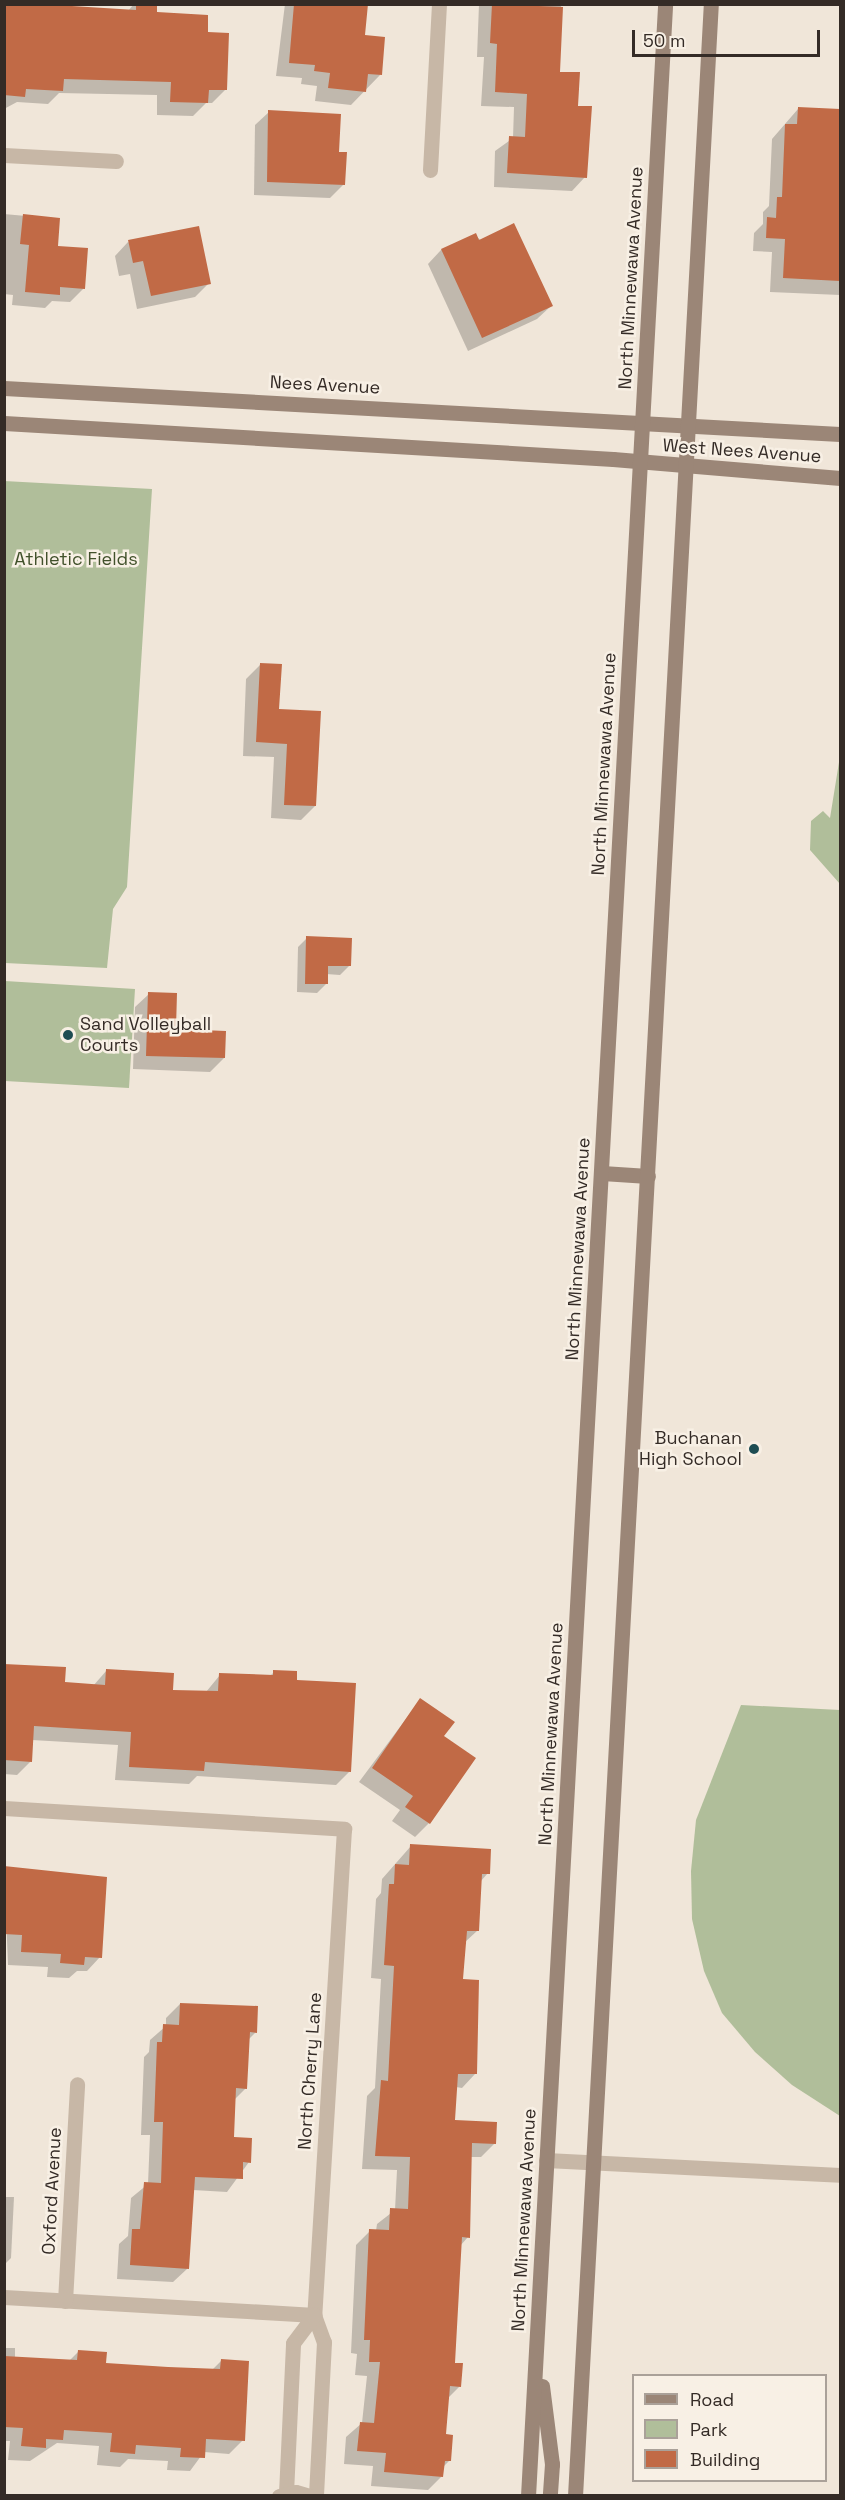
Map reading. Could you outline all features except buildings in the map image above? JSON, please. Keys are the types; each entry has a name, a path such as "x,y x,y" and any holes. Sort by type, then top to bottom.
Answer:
{"main road":[{"name":"North Minnewawa Avenue","path":"528,2496 665,4"},
{"path":"575,2496 690,424 711,4"},
{"name":"Nees Avenue","path":"4,388 643,420"},
{"name":"West Nees Avenue","path":"643,420 840,434"},
{"path":"4,423 640,462"},
{"name":"West Nees Avenue","path":"640,462 840,478"},
{"path":"602,1173 648,1176"},
{"path":"537,2351 552,2464 550,2496"}],"street":[{"path":"430,170 439,4"},
{"path":"4,154 116,161"},
{"name":"North Cherry Lane","path":"4,1808 344,1829 314,2314 324,2342 316,2496"},
{"name":"Oxford Avenue","path":"66,2301 78,2084"},
{"path":"546,2160 840,2175"},
{"path":"4,2297 314,2314"},
{"path":"310,2496 282,2494 293,2343 314,2314"}],"green space":[{"name":"Athletic Fields","path":"4,481 152,489 127,887 113,909 107,968 5,963"},
{"path":"840,756 840,884 810,850 811,821 823,811 830,818"},
{"name":"Sand Volleyball Courts","path":"5,981 135,989 129,1088 5,1081"},
{"path":"741,1705 840,1710 840,2116 792,2085 755,2052 722,2013 704,1971 692,1919 691,1871 696,1820"}],"place":[{"name":"Sand Volleyball Courts","path":"68,1035"},
{"name":"Buchanan High School","path":"754,1449"}]}
